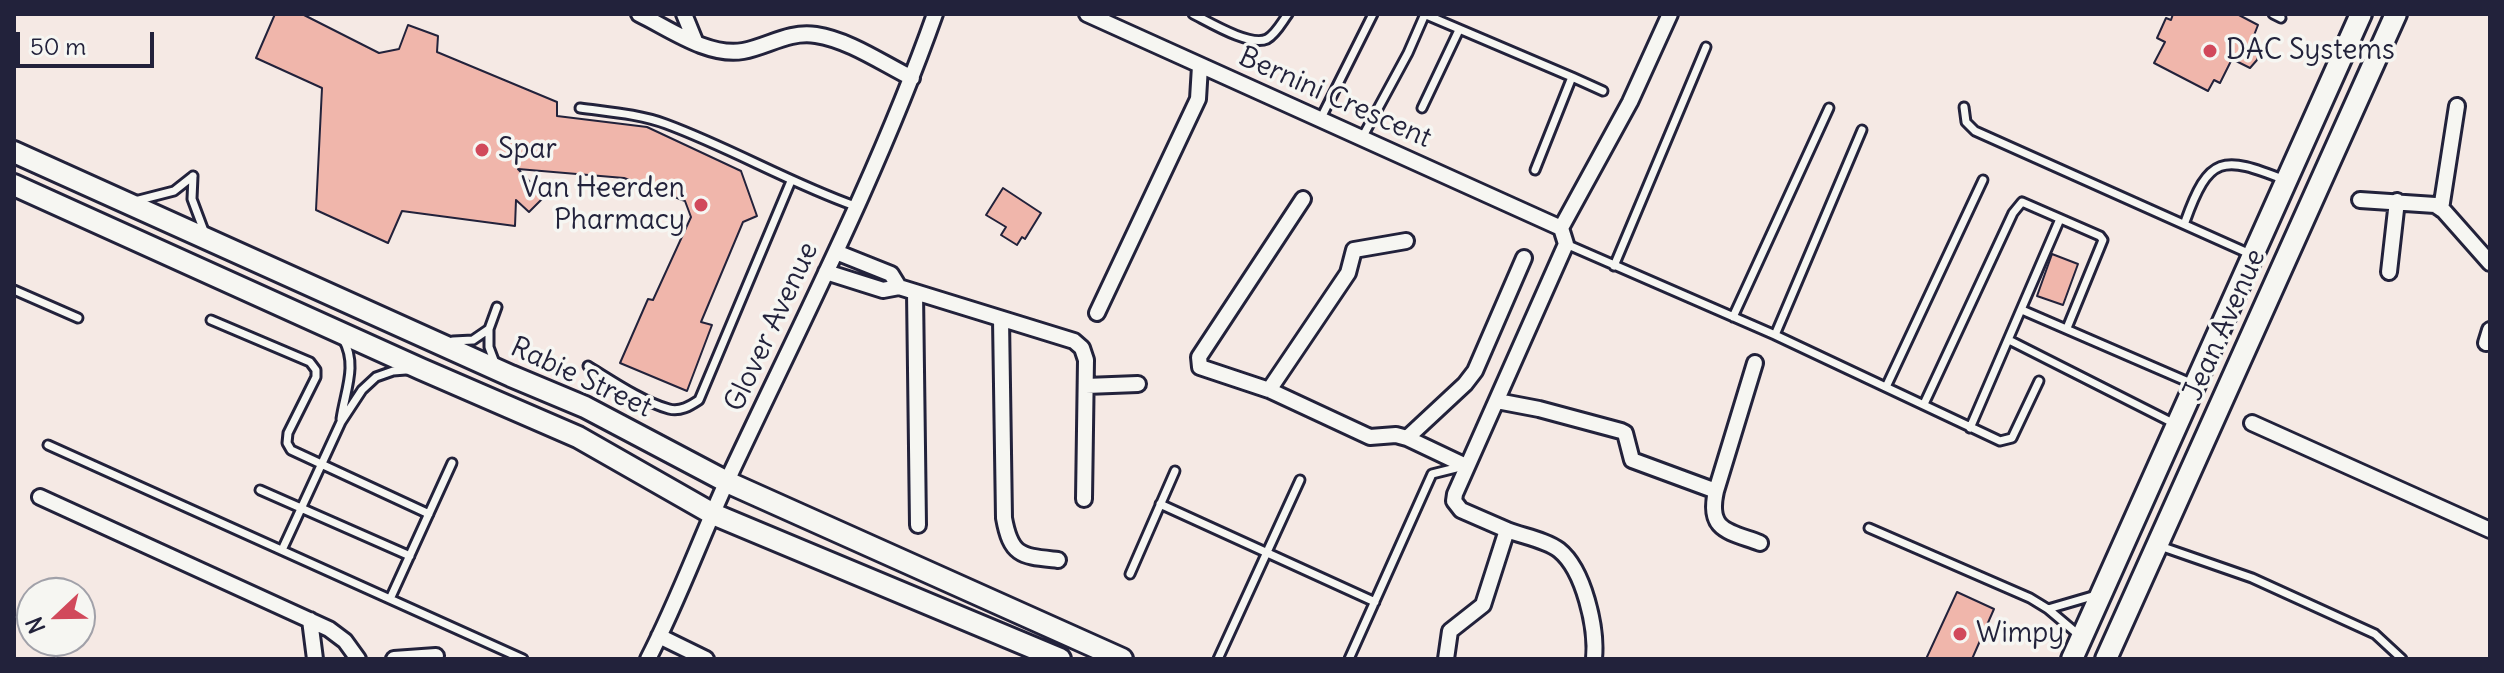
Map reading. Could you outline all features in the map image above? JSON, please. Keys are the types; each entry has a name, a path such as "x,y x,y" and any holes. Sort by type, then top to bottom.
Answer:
{"main road":[{"name":"Jean Avenue","path":"2072,659 2361,14"},
{"name":"Jean Avenue","path":"2106,659 2396,14"},
{"name":"Rabie Street","path":"14,152 585,407 727,482 1122,659"},
{"name":"Rabie Street","path":"14,185 578,437 713,514 1060,659"},
{"path":"2082,637 2093,636 2098,631 2134,554 2156,545"}],"street":[{"path":"639,14 695,41 727,52 745,51 793,34 829,38 912,78"},
{"path":"684,14 695,41"},
{"name":"Glover Avenue","path":"648,659 727,482 836,252 912,78 935,14"},
{"name":"Bernini Crescent","path":"1087,14 1561,228"},
{"path":"1594,659 1595,643 1579,576 1572,564 1557,548 1461,510 1454,501 1466,466 1566,244 1561,228 1630,102 1670,14"},
{"path":"1097,313 1198,99 1200,66"},
{"path":"2441,209 2457,106"},
{"path":"1303,199 1197,363 1200,367 1269,390 1370,437 1396,435 1407,438 1466,466"},
{"path":"2360,200 2424,203 2441,209 2490,263"},
{"path":"2389,272 2397,201"},
{"path":"1269,390 1348,273 1354,250 1406,241"},
{"path":"836,252 891,274 899,287"},
{"path":"1407,438 1475,371 1524,258"},
{"path":"826,272 883,290 899,287 1074,341 1082,348 1086,360 1084,499"},
{"path":"915,292 918,525"},
{"path":"1001,319 1004,518 1008,538 1015,550 1025,557 1058,560"},
{"path":"1755,363 1713,503 1715,520 1720,527 1760,543"},
{"path":"1086,386 1138,384"},
{"path":"1497,401 1621,431 1625,433 1632,460 1716,491"},
{"path":"2252,423 2490,530"},
{"path":"40,497 329,629 345,641 358,659"},
{"path":"1446,659 1450,631 1483,605 1507,530"},
{"path":"310,620 315,659"},
{"path":"659,636 706,659"},
{"path":"394,659 436,656"}],"lane":[{"path":"1193,14 1254,41 1266,40 1288,14"},
{"path":"1320,120 1373,14"},
{"path":"1362,138 1408,53 1424,14 1603,91"},
{"path":"1422,108 1459,30"},
{"path":"1614,266 1706,47"},
{"path":"1535,170 1572,77"},
{"path":"1964,107 1966,122 1975,131 2185,222 2253,255"},
{"path":"580,108 667,124 791,181 856,206"},
{"path":"1733,317 1829,108"},
{"path":"1775,335 1862,130"},
{"path":"2185,222 2203,180 2214,168 2223,164 2250,166 2286,181"},
{"path":"125,201 174,191 193,176 192,199 197,216 210,239"},
{"path":"1886,387 1983,180"},
{"path":"588,366 624,388 669,409 680,409 699,400 791,181"},
{"path":"1924,404 2018,203 2027,204 2103,240 2067,328"},
{"path":"1970,428 2060,219"},
{"path":"1566,244 1775,335 2000,441 2012,438 2039,381"},
{"path":"14,290 78,318"},
{"path":"497,307 489,329 489,347 493,359 511,376"},
{"path":"2022,310 2195,385"},
{"path":"211,320 310,362 316,370 316,377 288,433 287,443 291,450 429,514"},
{"path":"401,325 462,342 473,340 489,329"},
{"path":"339,332 351,358 341,422"},
{"path":"2009,340 2177,425"},
{"path":"282,550 341,422 362,390 376,377 393,371 421,369"},
{"path":"48,445 523,659"},
{"path":"390,599 452,463"},
{"path":"1349,659 1432,474 1442,469 1466,466"},
{"path":"1130,574 1175,471"},
{"path":"1218,659 1300,480"},
{"path":"260,490 410,556"},
{"path":"1160,504 1375,602"},
{"path":"1869,528 2048,609 2082,637"},
{"path":"2156,545 2252,578 2375,634 2402,659"},
{"path":"2048,609 2103,592"}],"building":[{"path":"275,14 302,14 379,53 399,49 408,25 438,36 437,52 557,102 557,116 647,127 741,171 757,216 743,222 701,322 712,325 687,391 620,363 648,299 653,300 691,217 685,201 624,178 518,169 544,197 529,212 516,200 515,226 402,211 388,243 316,210 322,88 256,58"},
{"name":"DAC Systems","path":"2173,14 2237,14 2258,25 2251,43 2261,48 2257,60 2250,68 2232,59 2220,83 2214,80 2208,91 2154,63 2165,42 2157,38 2166,18 2171,20"},
{"path":"1003,188 1041,213 1025,239 1022,237 1017,245 1001,235 1006,227 986,215"},
{"path":"2052,254 2078,264 2063,305 2037,296"},
{"name":"Wimpy","path":"1957,592 1994,609 1972,659 1926,659"}],"place":[{"name":"DAC Systems","path":"2210,51"},
{"name":"Spar","path":"482,150"},
{"name":"Van Heerden Pharmacy","path":"701,205"},
{"name":"Wimpy","path":"1960,634"}]}
